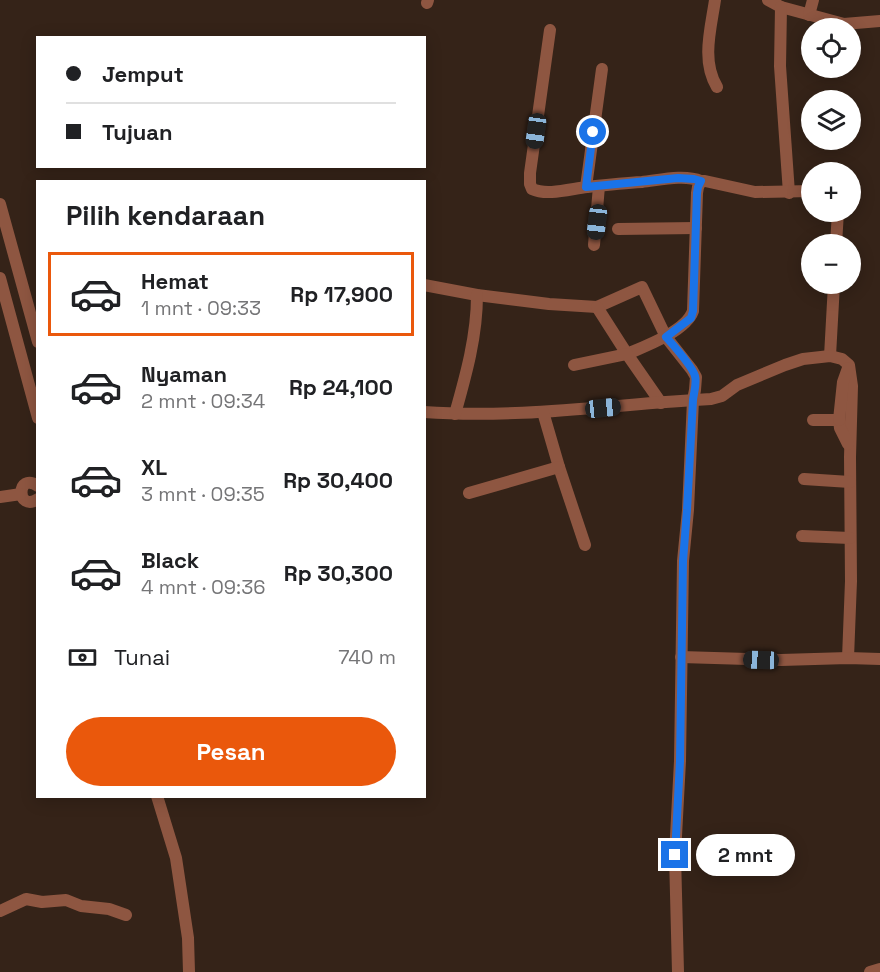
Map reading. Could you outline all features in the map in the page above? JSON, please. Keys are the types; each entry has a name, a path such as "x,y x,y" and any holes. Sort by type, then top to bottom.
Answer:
{"street":[{"path":"715,0 708,60 710,73 717,87"},
{"path":"768,0 782,7 844,24 880,21"},
{"path":"809,15 813,0"},
{"path":"782,7 780,66 789,193"},
{"path":"550,30 530,173 532,189 559,191 678,178 705,181 755,192 801,192"},
{"path":"586,187 602,69"},
{"path":"574,365 627,354 666,337 691,318 697,193 701,181"},
{"path":"594,245 599,186"},
{"path":"0,204 36,335"},
{"path":"618,229 696,228"},
{"path":"0,278 36,411"},
{"path":"426,285 477,295 597,308 642,286 666,337 696,377 683,561 680,761 675,855 678,972"},
{"path":"830,356 833,294"},
{"path":"455,414 475,332 477,295"},
{"path":"597,308 661,403"},
{"path":"426,412 455,414 543,412 718,398 737,385 803,359 830,356 842,359 849,365 852,387 851,581 848,658"},
{"path":"849,365 843,382 839,420 840,428 850,448"},
{"path":"543,412 585,545"},
{"path":"813,420 839,420"},
{"path":"469,493 559,467"},
{"path":"804,479 850,482"},
{"path":"36,485 31,482 21,488 24,500 33,502 36,500"},
{"path":"0,498 21,494"},
{"path":"802,537 850,538"},
{"path":"681,657 781,660 880,659"},
{"path":"159,798 176,858 188,938 189,972"},
{"path":"0,910 26,899 42,902 66,900 81,906 109,909 126,915"},
{"path":"870,972 880,969"}],"route":[{"path":"593,132 586,187 678,178 701,181 697,193 693,311 691,318 666,337 696,377 683,561 680,761 675,855"}]}
